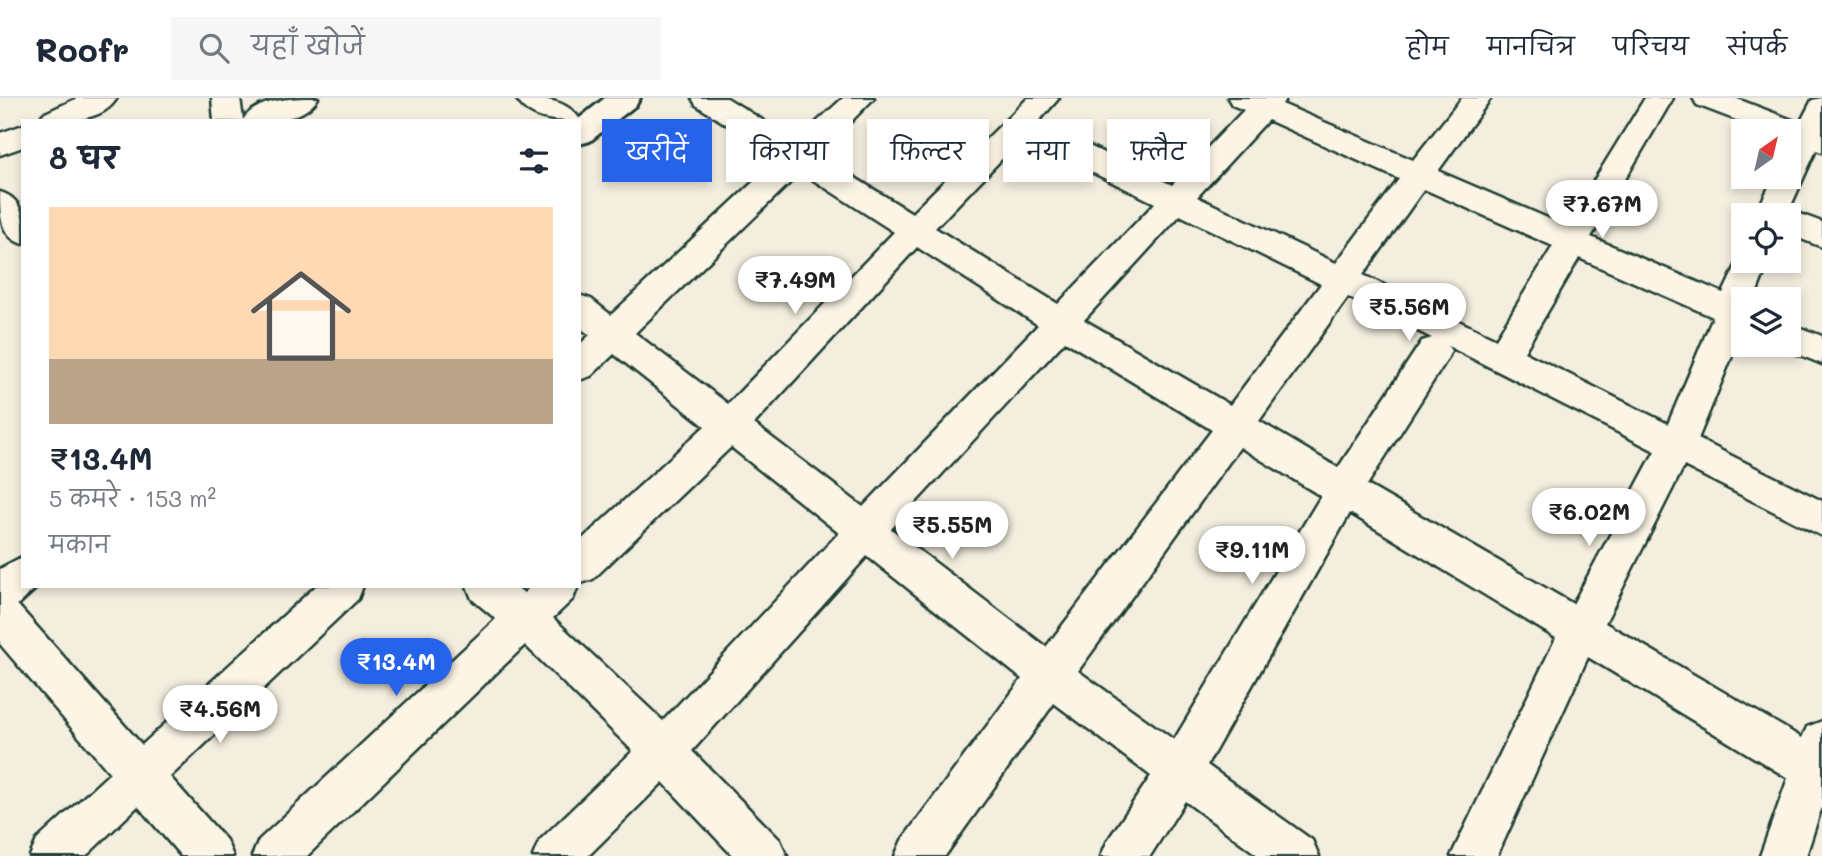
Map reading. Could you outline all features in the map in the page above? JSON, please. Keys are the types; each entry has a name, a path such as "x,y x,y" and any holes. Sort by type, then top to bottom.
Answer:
{"street":[{"path":"57,119 103,98"},
{"path":"226,98 229,119"},
{"path":"261,119 304,98"},
{"path":"530,98 562,119"},
{"path":"581,126 625,98"},
{"path":"706,98 740,119"},
{"path":"837,119 860,98"},
{"path":"1023,119 1045,98"},
{"path":"918,856 1048,674 1237,425 1418,173 1477,98"},
{"path":"1503,357 1571,239 1659,98"},
{"path":"1707,98 1815,139"},
{"path":"556,856 663,752 864,531 1178,199 1259,102 1731,311"},
{"path":"1783,203 1815,139 1822,107"},
{"path":"0,145 21,136"},
{"path":"581,565 731,424 1003,139"},
{"path":"1093,159 1503,357 1822,519"},
{"path":"581,364 769,182"},
{"path":"840,182 1062,323 1237,425 1579,632 1819,761 1783,856"},
{"path":"0,202 21,230"},
{"path":"1801,226 1822,235"},
{"path":"0,244 21,234"},
{"path":"581,309 1048,674 1296,856"},
{"path":"1474,856 1579,632 1677,445 1731,329"},
{"path":"1801,342 1822,351"},
{"path":"1124,856 1179,772 1344,491 1434,351"},
{"path":"0,594 21,577"},
{"path":"53,856 342,588"},
{"path":"488,588 526,618 663,752 764,856"},
{"path":"275,856 557,588"},
{"path":"0,614 210,856"}]}
